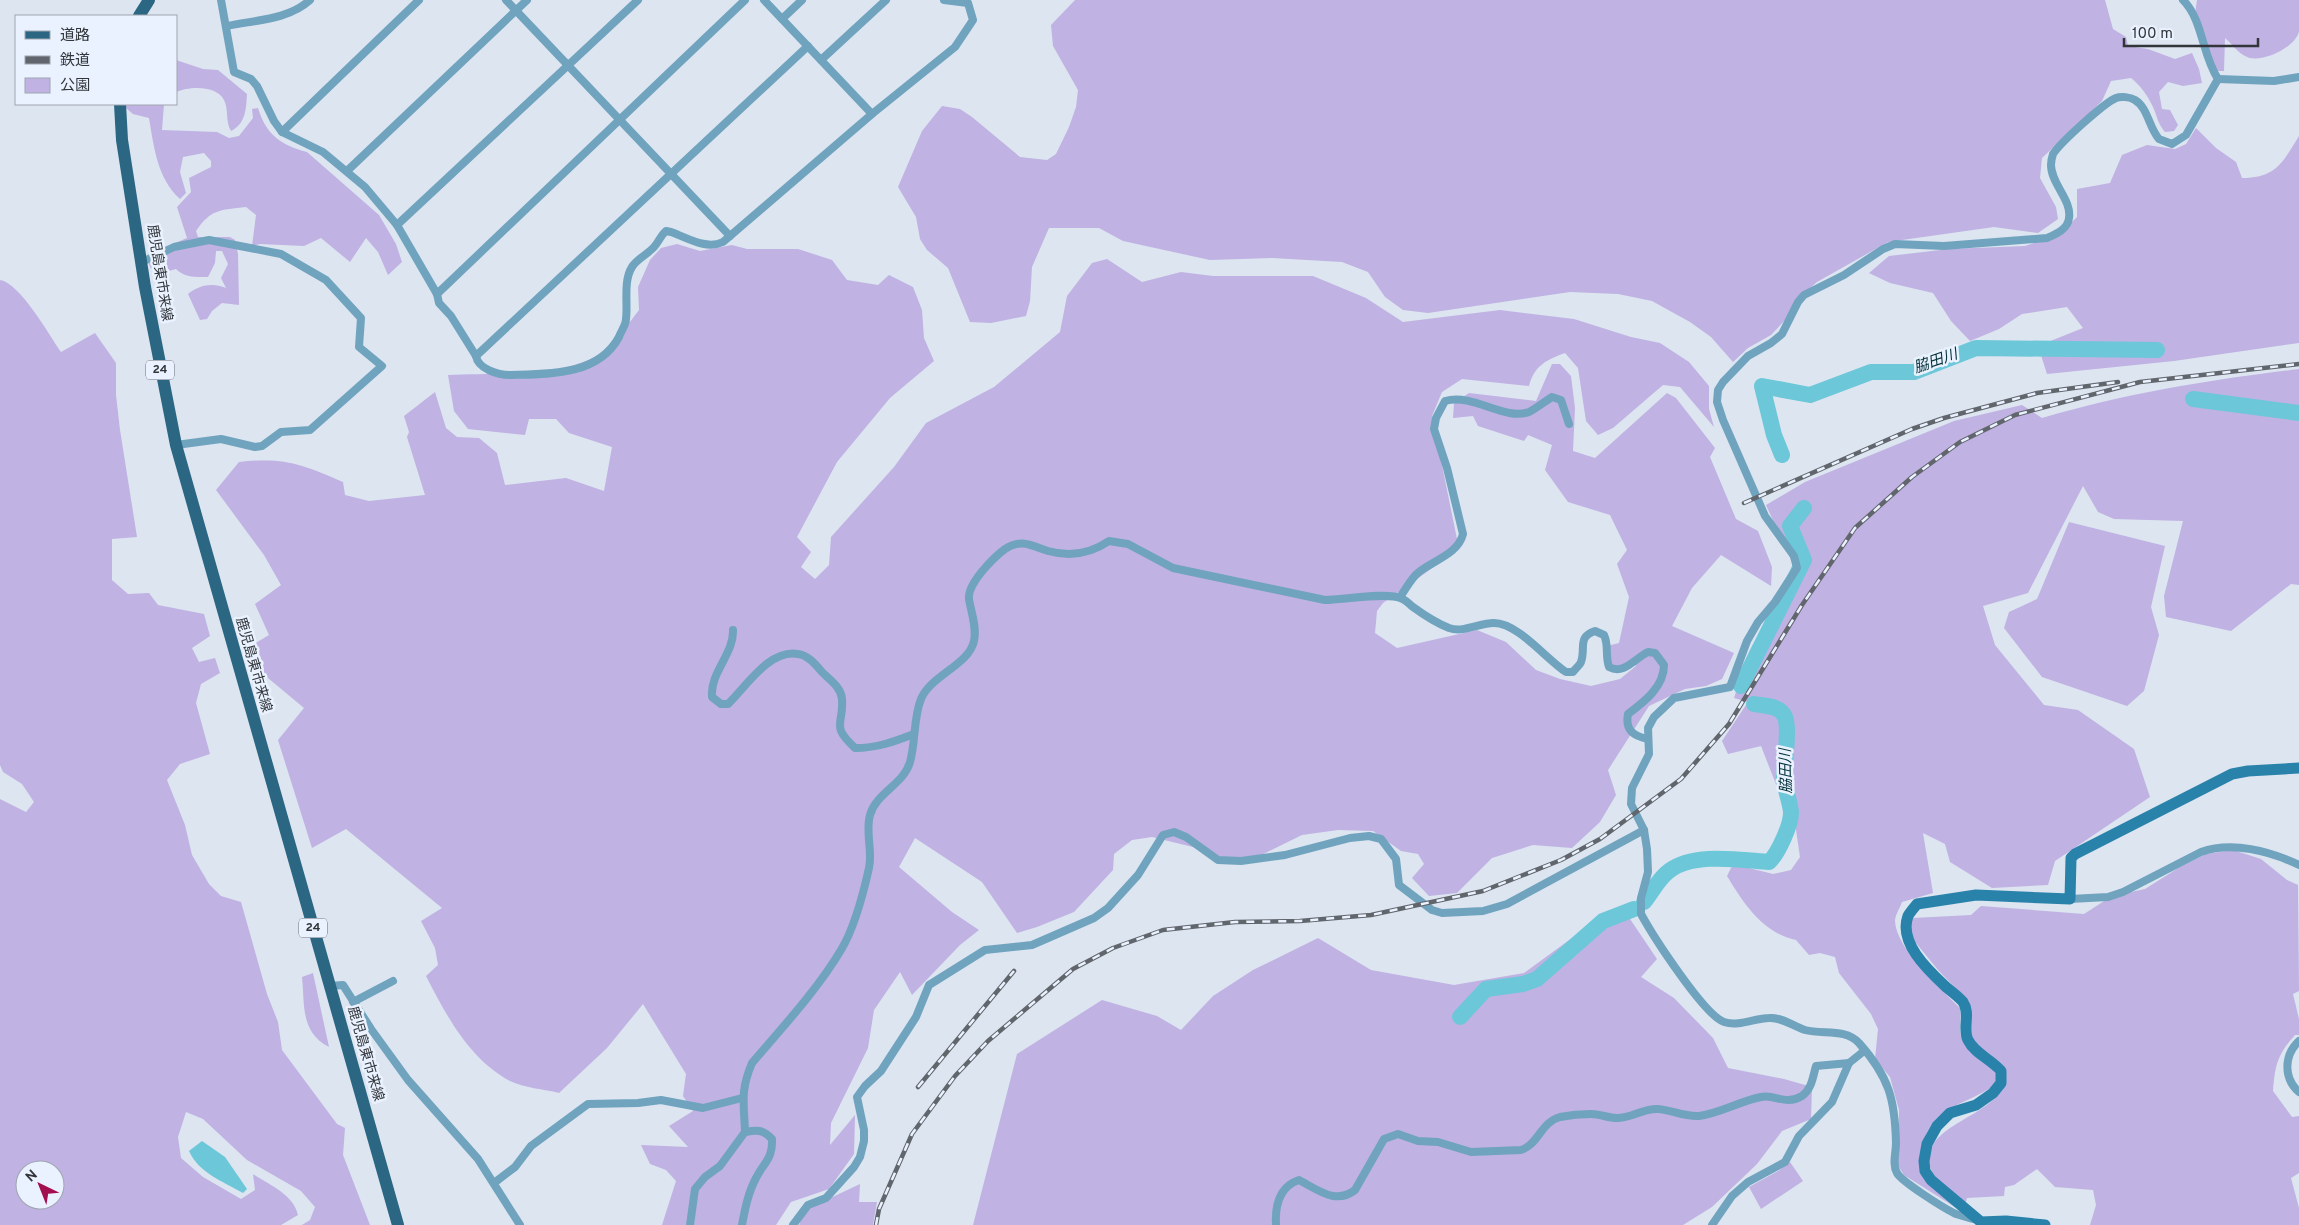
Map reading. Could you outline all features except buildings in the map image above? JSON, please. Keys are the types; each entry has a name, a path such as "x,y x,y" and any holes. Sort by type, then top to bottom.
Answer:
{"main road":[{"path":"140,15 149,0"},
{"name":"鹿児島東市来線","path":"120,105 122,140 168,414 398,1225"}],"street":[{"path":"221,0 234,72 251,79 258,86 274,121 282,132 323,152 365,187 397,225 437,294 439,303 451,316 476,356 477,361 485,368 502,375 547,374 574,370 591,364 616,343 626,322 628,284 632,267 654,248 662,235 666,231 671,232 704,245 716,245 730,236 872,114 955,47 973,20 968,3 944,0"},
{"path":"227,26 287,14 299,10 310,0"},
{"path":"282,132 419,0"},
{"path":"506,0 730,236"},
{"path":"347,171 527,0"},
{"path":"397,225 638,0"},
{"path":"437,294 745,0"},
{"path":"764,0 872,114"},
{"path":"782,19 802,0"},
{"path":"821,60 886,0"},
{"path":"2183,0 2192,13 2211,68 2218,78"},
{"path":"476,356 808,46"},
{"path":"2218,78 2274,81 2299,78"},
{"path":"2045,1225 2006,1221 1982,1222 1956,1214 1907,1183 1897,1174 1894,1162 1896,1113 1886,1079 1851,1037 1839,1033 1806,1030 1781,1019 1770,1018 1746,1022 1724,1022 1705,1008 1641,914 1641,898 1648,872 1647,849 1644,830 1631,804 1632,788 1649,754 1648,728 1654,717 1674,698 1730,687 1747,641 1758,622 1775,602 1797,568 1797,561 1794,556 1765,516 1722,420 1717,402 1718,390 1733,370 1748,356 1771,343 1782,334 1798,302 1804,295 1844,275 1882,249 1895,244 1954,245 2047,238 2058,233 2069,219 2068,209 2052,176 2052,156 2058,147 2103,106 2118,97 2135,100 2141,106 2159,139 2172,144 2179,141 2186,135 2218,78"},
{"path":"142,262 174,247 209,240 281,254 326,280 350,305 361,318 359,348 382,366 310,430 281,432 262,446 255,447 220,439 176,445"},
{"path":"1400,597 1414,577 1456,548 1463,534 1447,468 1434,429 1436,418 1445,401 1464,399 1518,414 1528,412 1552,397 1561,400 1569,424"},
{"path":"690,1225 696,1189 705,1177 720,1166 745,1132 742,1098 744,1081 752,1063 842,950 851,931 869,867 868,827 870,814 878,801 906,772 910,761 916,714 922,696 931,685 959,662 974,641 974,622 969,597 970,588 990,562 1006,549 1028,542 1048,551 1069,554 1096,550 1109,541 1128,544 1173,568 1325,600 1383,595 1400,597 1438,623 1451,629 1464,629 1494,623 1502,625 1521,635 1566,672 1573,672 1581,662 1582,641 1585,636 1595,632 1604,635 1607,641 1606,660 1609,666 1615,670 1622,670 1648,652 1655,653 1664,665 1663,676 1649,697 1628,714 1627,721 1632,734 1648,739"},
{"path":"733,630 734,639 714,678 712,697 721,704 728,704 767,663 785,655 798,654 810,660 838,688 842,699 839,720 840,730 855,748 872,748 914,734"},
{"path":"2070,899 2071,858 2075,854 2232,774 2248,771 2299,768"},
{"path":"793,1225 808,1205 826,1198 854,1167 864,1141 857,1097 865,1086 881,1071 911,1024 929,985 985,950 1032,945 1094,918 1108,908 1138,874 1163,834 1174,832 1186,837 1218,860 1241,861 1285,855 1350,838 1369,836 1381,839 1396,859 1398,885 1432,910 1442,913 1483,911 1507,904 1644,830"},
{"path":"1982,1222 1931,1180 1925,1170 1924,1161 1927,1144 1937,1126 1950,1113 1976,1105 1993,1093 2001,1082 2001,1071 1993,1062 1977,1052 1968,1039 1966,1027 1967,1014 1964,1003 1920,960 1906,929 1908,915 1917,904 1976,895 2070,899 2108,897 2123,892 2201,852 2212,848 2229,846 2299,865"},
{"path":"353,1002 393,981"},
{"path":"330,986 343,985 408,1080 478,1159 520,1225"},
{"path":"2299,1041 2290,1049 2287,1064 2292,1085 2299,1092"},
{"path":"1712,1225 1732,1196 1748,1182 1785,1162 1799,1136 1832,1102 1849,1063 1864,1051"},
{"path":"1276,1225 1275,1209 1277,1201 1292,1182 1298,1180 1334,1198 1348,1196 1355,1190 1384,1139 1392,1135 1438,1142 1471,1152 1521,1150 1526,1148 1548,1122 1558,1118 1591,1114 1616,1118 1627,1117 1646,1109 1655,1109 1686,1116 1699,1116 1763,1096 1781,1101 1791,1100 1800,1097 1809,1088 1816,1066 1849,1063"},
{"path":"494,1183 515,1167 531,1146 588,1104 638,1103 661,1100 703,1108 742,1098"},
{"path":"742,1225 756,1178 771,1156 772,1148 772,1139 766,1132 758,1130 745,1132"}],"green space":[{"path":"1075,0 2105,0 2113,29 2126,37 2128,46 2148,49 2175,59 2192,53 2199,69 2202,83 2183,86 2168,82 2159,92 2162,109 2170,110 2178,125 2174,131 2165,132 2141,87 2131,78 2111,81 2102,101 2042,158 2040,178 2056,207 2058,219 2038,233 1994,227 1888,242 1817,282 1795,301 1786,319 1771,335 1748,348 1733,362 1711,337 1690,322 1652,301 1618,294 1570,292 1428,313 1403,310 1385,297 1368,272 1342,262 1272,258 1210,260 1123,241 1099,228 1049,228 1032,267 1030,301 1026,316 991,323 970,322 948,268 927,250 920,239 916,217 898,187 922,131 942,106 960,109 1020,157 1047,160 1056,154 1076,107 1078,90 1053,46 1051,25"},
{"path":"2197,0 2299,0 2299,31 2291,43 2284,49 2267,57 2259,58 2245,56 2225,38 2224,71 2213,71 2194,21"},
{"path":"178,61 203,69 218,70 247,94 244,115 240,124 231,131 224,100 215,92 202,88 178,91"},
{"path":"126,105 164,105 162,130 217,132 229,138 239,136 253,118 252,109 258,108 265,125 276,138 290,146 307,152 379,215 396,244 402,262 388,275 378,252 366,238 350,262 321,238 304,246 260,244 252,246 256,215 246,207 223,210 206,218 196,231 198,237 230,237 235,240 238,254 239,305 222,303 212,311 207,319 200,320 188,294 196,288 206,285 226,288 221,278 228,264 222,251 216,251 215,263 208,277 187,275 176,269 158,274 157,268 151,269 147,259 161,249 187,238 177,207 191,192 189,178 211,167 211,161 204,153 183,157 180,172 186,193 180,199 172,191 161,172 149,118 133,114 126,108"},
{"path":"2196,128 2216,148 2236,162 2242,178 2271,172 2283,161 2299,136 2299,343 2174,361 2047,374 2038,346 2083,328 2067,307 2022,314 1999,329 1970,341 1951,321 1933,293 1890,283 1869,273 1889,256 1949,249 2025,246 2059,235 2077,217 2077,189 2110,183 2122,155 2147,145 2175,149 2186,144"},
{"path":"677,244 700,251 732,245 747,249 798,249 832,260 847,280 878,285 889,275 913,287 922,310 924,338 934,361 890,398 837,462 797,537 811,552 801,567 815,579 829,565 831,537 894,467 926,423 994,387 1060,332 1067,296 1092,263 1107,259 1142,282 1181,272 1213,276 1313,276 1366,298 1403,322 1500,310 1574,319 1631,337 1660,343 1689,362 1709,386 1709,409 1714,427 1680,387 1663,385 1613,428 1598,435 1586,421 1578,368 1565,353 1552,358 1542,365 1534,373 1529,386 1462,379 1442,392 1432,416 1459,549 1383,603 1377,611 1375,633 1397,648 1477,630 1506,642 1536,670 1560,679 1591,686 1620,679 1636,666 1634,659 1609,671 1603,647 1619,643 1629,597 1617,564 1627,550 1610,515 1568,502 1545,470 1552,445 1528,435 1524,441 1478,426 1473,416 1453,418 1454,403 1469,393 1536,401 1552,364 1560,364 1571,376 1575,408 1573,451 1595,458 1667,393 1676,398 1715,448 1710,457 1736,519 1758,531 1772,567 1771,586 1721,555 1692,588 1672,626 1734,653 1722,679 1706,686 1685,689 1649,706 1608,770 1616,795 1600,822 1572,848 1533,845 1492,858 1457,893 1429,896 1412,878 1424,864 1418,854 1401,851 1373,831 1338,830 1302,835 1245,863 1228,862 1197,848 1152,837 1132,840 1114,854 1113,870 1074,912 1017,933 982,882 915,838 899,867 952,912 979,930 960,945 912,995 900,972 874,1010 868,1048 831,1123 830,1145 855,1115 854,1154 829,1189 791,1202 776,1225 662,1225 676,1181 666,1170 650,1164 641,1145 688,1147 669,1126 693,1111 683,1096 686,1074 643,1004 607,1048 559,1093 528,1087 510,1081 482,1061 460,1035 426,976 438,965 435,948 421,921 442,908 346,829 312,848 278,740 304,708 262,673 249,647 269,635 255,604 281,585 264,555 216,490 239,462 268,460 304,466 343,482 345,495 369,501 425,495 407,437 409,432 404,416 435,392 446,428 457,437 479,438 497,453 505,485 566,478 604,491 612,447 569,433 556,419 529,419 525,435 468,429 454,411 448,375 521,373 558,369 575,365 598,355 612,344 639,310 638,287 650,260 661,248"},
{"path":"0,280 8,283 25,300 61,352 95,333 116,363 116,395 120,430 137,537 112,539 112,580 128,594 149,593 158,605 204,614 210,636 192,648 199,662 215,658 220,673 201,684 196,703 210,754 180,764 167,780 185,825 192,855 209,884 221,896 241,902 267,994 278,1022 282,1050 337,1124 345,1128 343,1155 370,1225 302,1225 310,1220 315,1207 301,1191 247,1160 203,1119 186,1112 178,1137 181,1158 203,1177 241,1199 255,1190 253,1174 286,1196 296,1208 298,1215 281,1225 0,1225 0,799 26,812 34,802 22,784 3,772 0,765"},
{"path":"2299,369 2299,585 2291,584 2231,631 2166,617 2164,596 2183,521 2114,519 2098,512 2083,486 2028,593 1983,606 1995,645 2044,705 2078,710 2134,749 2150,797 2055,861 2048,885 1992,888 1950,862 1945,844 1923,833 1933,893 1902,902 1895,919 1897,932 1911,956 1931,980 1960,1008 1960,1032 1962,1039 1997,1076 1995,1085 1946,1111 1937,1119 1929,1129 1924,1142 1921,1160 1958,1209 1904,1175 1897,1164 1899,1110 1890,1077 1875,1059 1878,1029 1871,1014 1839,973 1835,957 1820,953 1809,955 1796,940 1774,931 1764,924 1740,897 1727,876 1733,864 1773,874 1791,870 1800,857 1795,823 1781,797 1761,746 1728,754 1722,741 1748,702 1734,698 1750,650 1796,571 1766,505 1805,482 1954,421 2022,405 2042,418 2106,401 2169,388"},
{"path":"2069,522 2165,546 2151,607 2159,635 2144,691 2127,706 2042,677 2004,628 2009,612 2037,599"},
{"path":"2233,850 2261,859 2287,880 2298,885 2299,991 2293,994 2299,1019 2299,1035 2295,1035 2284,1049 2278,1061 2273,1091 2292,1117 2299,1116 2299,1173 2291,1178 2299,1208 2299,1225 2090,1225 2096,1205 2093,1190 2055,1187 2037,1169 2014,1185 2005,1187 2004,1196 1967,1198 1965,1205 1944,1188 1934,1176 1929,1160 1932,1147 1952,1127 1992,1101 2001,1089 2005,1072 1978,1048 1970,1035 1967,1000 1938,970 1916,943 1908,929 1913,918 1971,915 1981,906 2084,914 2112,896 2145,889 2180,867 2206,854"},
{"path":"1602,916 1630,919 1657,959 1641,977 1674,998 1713,1038 1728,1068 1784,1079 1812,1087 1811,1119 1782,1131 1757,1164 1712,1207 1683,1225 973,1225 1017,1054 1102,1000 1157,1016 1181,1030 1213,996 1253,970 1318,938 1371,970 1454,985 1524,973"},
{"path":"313,973 329,1047 313,1034 306,1017 302,977"},
{"path":"1790,1162 1803,1181 1761,1209 1749,1187"},
{"path":"860,1184 859,1202 877,1202 873,1225 799,1225 805,1210"}],"water":[{"path":"202,1141 225,1157 247,1189 243,1193 212,1176 193,1159 189,1151"}],"waterway":[{"name":"脇田川","path":"1782,455 1774,435 1762,386 1810,395 1871,372 1914,372 1976,348 2157,350"},
{"name":"脇田川","path":"2193,399 2299,413"},
{"name":"脇田川","path":"1741,686 1804,560 1790,526 1804,508"},
{"name":"脇田川","path":"1644,902 1662,877 1679,865 1704,859 1769,862 1780,846 1789,825 1791,813 1784,779 1787,738 1786,722 1783,713 1776,708 1754,704"},
{"name":"脇田川","path":"1460,1017 1486,989 1523,984 1537,979 1603,921 1634,909"}],"railway":[{"path":"876,1225 879,1209 912,1134 955,1076 988,1041 1073,969 1113,948 1163,930 1235,922 1300,921 1371,915 1483,891 1561,860 1600,839 1681,779 1729,724 1802,605 1855,528 1912,477 1960,442 2015,415 2140,382 2299,364"},
{"path":"1744,503 1912,429 1944,418 2037,393 2118,382"},
{"path":"918,1087 1014,971"}]}
